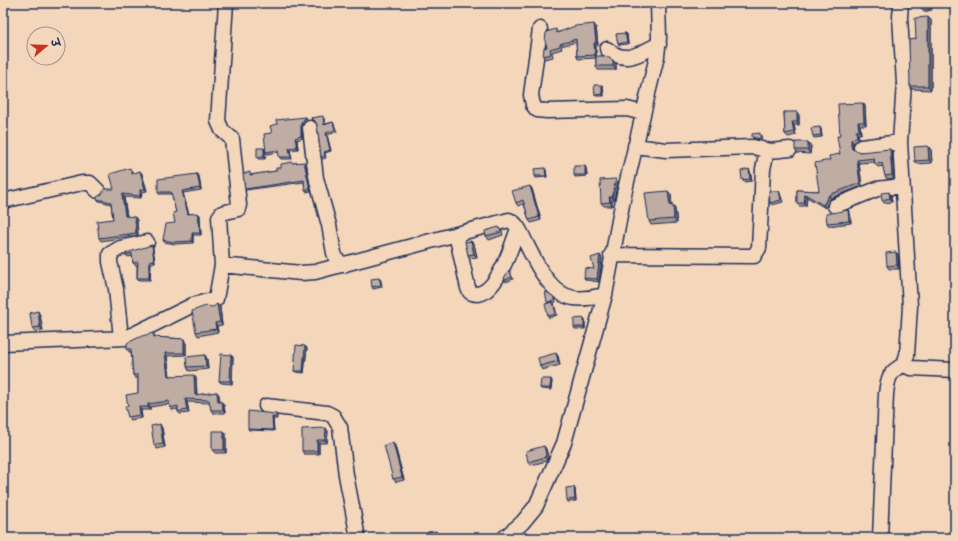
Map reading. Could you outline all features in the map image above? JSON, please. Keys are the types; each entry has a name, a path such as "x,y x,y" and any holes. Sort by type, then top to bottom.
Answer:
{"street":[{"path":"3,343 126,338 193,305 208,301 213,302 218,296 222,265 218,217 222,213 236,210 239,205 232,139 222,130 218,121 226,3"},
{"path":"504,538 522,523 536,506 561,452 605,295 611,255 641,147 644,113 659,44 658,3"},
{"path":"901,3 900,17 904,83 900,142 910,306 905,364"},
{"path":"540,29 531,95 533,105 537,110 627,109 644,113"},
{"path":"607,49 615,55 626,58 641,53 659,44"},
{"path":"310,128 316,178 329,225 334,253 336,259 344,265"},
{"path":"861,147 900,142"},
{"path":"641,147 666,150 753,146 767,150 790,149"},
{"path":"611,255 754,256 759,248 763,169 767,150"},
{"path":"3,201 82,183 90,183 98,191"},
{"path":"835,206 877,189 902,186"},
{"path":"222,265 301,273 328,270 504,220 513,221 543,272 556,290 565,296 574,298 584,299 605,295"},
{"path":"456,234 468,288 470,292 475,294 486,291 494,282 502,269 518,228"},
{"path":"121,338 116,289 110,262 110,254 120,248 147,242"},
{"path":"905,364 911,368 955,370"},
{"path":"880,538 888,377 895,369 905,364"},
{"path":"266,406 327,413 333,416 340,427 346,475 358,538"}],"building":[{"path":"921,3 929,3 930,9 922,10"},
{"path":"928,17 928,86 910,86 909,40 916,39 915,18"},
{"path":"594,24 596,43 594,43 595,55 577,56 576,39 550,49 551,54 543,56 544,48 547,47 545,41 546,33 549,31 556,29 557,33 575,26"},
{"path":"625,33 627,42 618,44 616,34"},
{"path":"596,56 605,56 613,60 613,66 596,66"},
{"path":"594,85 602,85 602,94 595,95"},
{"path":"863,103 864,122 858,122 859,131 856,131 857,136 851,140 852,149 860,152 890,149 892,175 885,176 882,163 875,164 874,158 857,160 860,183 829,195 823,205 805,194 804,203 797,203 797,190 819,191 815,163 830,160 829,156 840,154 837,136 840,136 838,104"},
{"path":"784,112 797,112 797,122 792,122 794,132 785,134"},
{"path":"323,116 324,125 333,122 335,130 326,133 330,150 324,152 325,156 321,157 317,125 311,118"},
{"path":"306,117 301,123 301,136 295,138 297,147 289,148 291,157 279,157 278,150 266,152 264,134 272,133 270,126 277,124 276,120"},
{"path":"820,127 821,135 813,136 811,128"},
{"path":"760,133 760,139 752,137 752,134"},
{"path":"795,142 808,142 808,150 795,150"},
{"path":"928,146 929,160 915,161 914,147"},
{"path":"257,148 264,148 264,157 257,157"},
{"path":"304,162 310,189 305,190 304,180 245,189 243,174 250,172 250,175 276,171 276,168 281,168 281,164"},
{"path":"574,166 585,166 585,175 574,175"},
{"path":"130,168 132,174 140,171 145,189 140,190 140,196 122,194 125,216 135,217 136,233 99,238 97,221 113,219 111,202 97,199 97,197 102,194 104,189 114,189 110,174"},
{"path":"545,168 546,176 535,176 534,169"},
{"path":"749,169 750,179 742,180 741,171"},
{"path":"197,174 200,188 182,191 188,214 198,213 200,233 192,233 192,241 174,242 163,240 166,224 175,223 173,213 176,212 171,192 158,192 158,179"},
{"path":"616,179 612,197 609,197 610,202 601,203 600,180"},
{"path":"530,186 539,217 529,220 523,200 516,203 512,191"},
{"path":"668,191 670,206 673,205 674,219 649,221 645,193"},
{"path":"769,191 779,191 781,200 770,203"},
{"path":"889,192 890,198 882,200 881,193"},
{"path":"848,210 849,221 827,223 826,214"},
{"path":"499,227 501,232 486,236 485,231"},
{"path":"471,241 474,254 468,255 465,242"},
{"path":"152,245 154,260 149,261 149,278 137,278 138,262 133,263 132,253 126,255 126,253"},
{"path":"896,252 897,265 887,266 886,253"},
{"path":"600,255 597,279 584,278 585,268 594,269 591,258"},
{"path":"509,270 512,277 505,280 504,278"},
{"path":"379,278 381,285 372,287 371,279"},
{"path":"545,291 554,297 554,301 547,302"},
{"path":"553,302 556,314 548,316 545,304"},
{"path":"217,304 220,322 215,323 216,329 196,332 192,311 206,306 213,307"},
{"path":"38,311 40,327 32,328 30,313"},
{"path":"584,318 584,327 574,327 574,319"},
{"path":"153,333 154,337 184,339 184,353 165,353 168,376 194,375 195,395 217,392 218,402 222,402 223,410 211,410 209,400 185,399 187,410 178,412 178,406 170,408 169,401 148,404 148,407 139,407 140,415 128,417 125,406 128,406 126,395 138,393 138,375 133,375 131,349 127,349 127,343"},
{"path":"296,345 305,346 303,371 294,371"},
{"path":"556,353 558,361 540,366 538,358"},
{"path":"221,354 231,355 230,381 219,381"},
{"path":"205,355 206,366 187,367 186,357"},
{"path":"541,379 551,379 550,388 540,388"},
{"path":"248,411 276,414 276,417 272,417 273,430 248,429"},
{"path":"160,424 163,444 154,445 151,426"},
{"path":"326,428 325,440 317,440 317,451 302,451 302,429"},
{"path":"212,431 224,431 224,450 212,450"},
{"path":"393,443 402,477 393,479 384,445"},
{"path":"544,446 546,454 545,457 528,462 526,451"},
{"path":"574,487 575,499 567,500 566,488"},
{"path":"436,531 437,538 429,538 428,532"}]}
